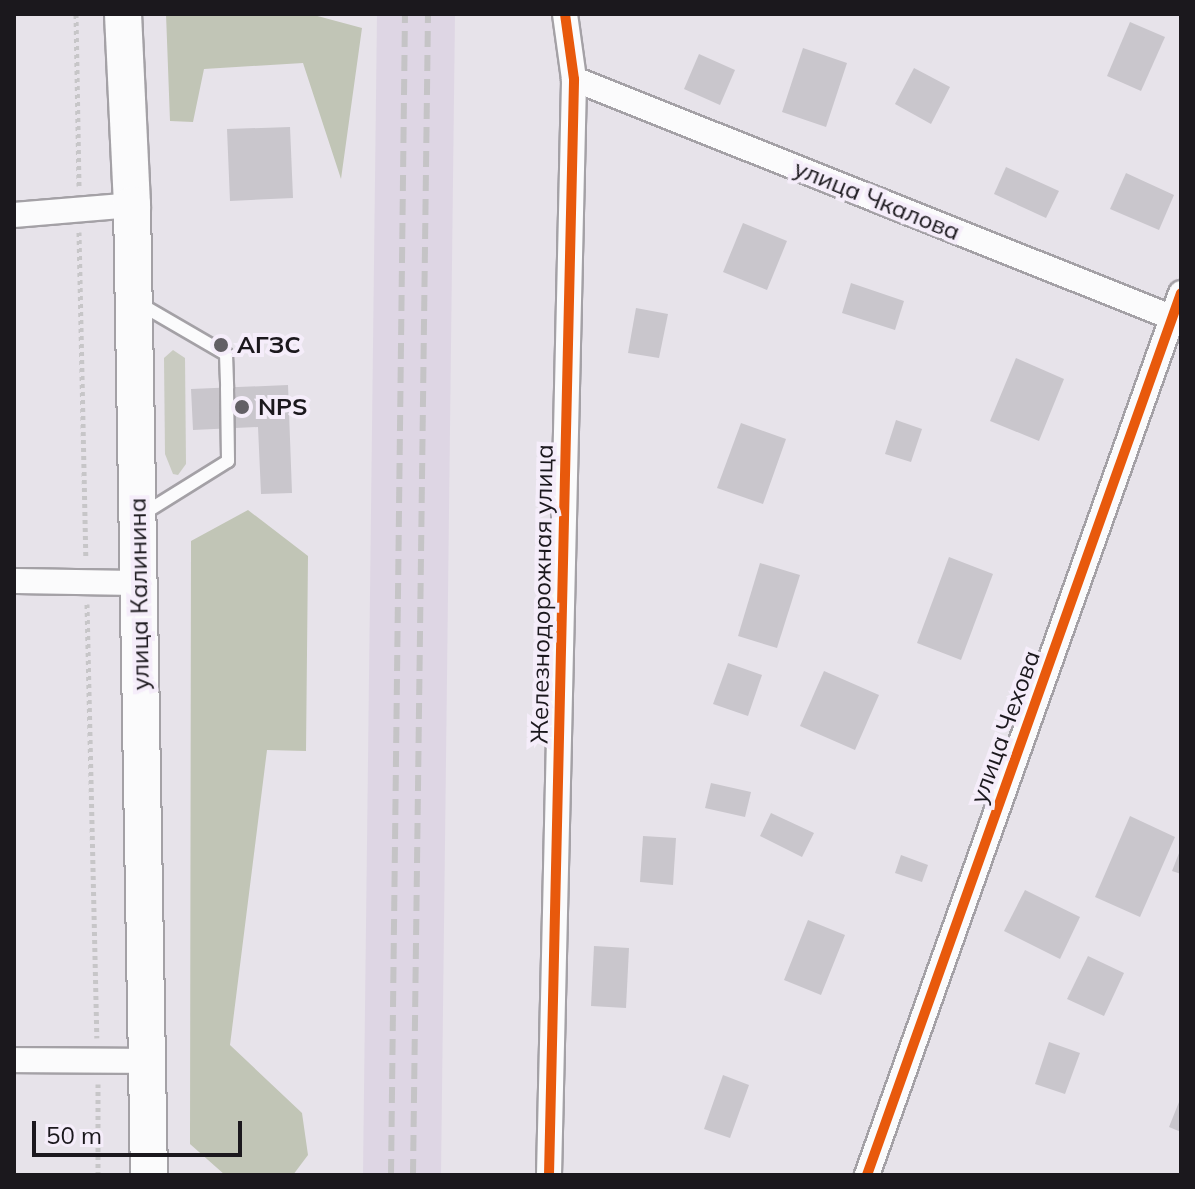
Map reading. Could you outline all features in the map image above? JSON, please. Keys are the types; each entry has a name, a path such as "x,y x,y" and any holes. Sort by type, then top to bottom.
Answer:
{"main road":[{"name":"улица Калинина","path":"123,14 132,205 149,1175"}],"street":[{"name":"Железнодорожная улица","path":"549,1175 574,79 565,14"},
{"name":"улица Чкалова","path":"574,79 1176,319"},
{"path":"14,215 132,205"},
{"name":"улица Чехова","path":"867,1175 1176,319 1181,293"},
{"path":"14,581 138,583"},
{"path":"14,1060 148,1061"}],"lane":[{"path":"134,300 226,354 227,388 228,461 137,517"}],"shaded area":[{"path":"377,14 455,14 441,1175 363,1175"},
{"path":"173,350 185,358 186,464 178,475 173,474 165,454 164,358"}],"green space":[{"path":"166,14 310,14 362,28 341,179 303,63 204,69 193,122 170,121"},
{"path":"248,510 308,556 306,751 267,750 230,1045 302,1113 308,1155 293,1175 225,1175 190,1144 191,541"}],"building":[{"path":"1130,22 1165,37 1141,91 1107,76"},
{"path":"803,48 847,63 826,127 782,112"},
{"path":"699,54 735,70 720,105 684,89"},
{"path":"914,68 950,87 931,124 895,104"},
{"path":"290,127 293,198 230,201 227,129"},
{"path":"1006,167 1059,191 1046,218 994,194"},
{"path":"1126,173 1174,195 1159,230 1110,209"},
{"path":"743,223 787,241 767,290 723,272"},
{"path":"851,283 904,301 895,330 842,313"},
{"path":"636,308 668,314 659,358 628,353"},
{"path":"1016,358 1064,379 1039,441 990,421"},
{"path":"288,385 292,493 261,494 258,427 193,430 191,389"},
{"path":"896,420 922,429 911,462 885,454"},
{"path":"741,423 786,439 763,504 717,488"},
{"path":"949,557 993,574 961,660 917,643"},
{"path":"760,563 800,575 777,648 738,636"},
{"path":"728,663 762,675 748,716 713,704"},
{"path":"824,671 879,695 855,750 800,726"},
{"path":"711,783 751,792 745,817 705,808"},
{"path":"771,813 814,833 802,857 760,836"},
{"path":"1130,816 1175,837 1140,917 1095,897"},
{"path":"643,836 676,838 673,885 640,882"},
{"path":"1181,848 1181,874 1172,871"},
{"path":"901,855 928,865 922,882 895,873"},
{"path":"1025,890 1080,917 1060,959 1004,931"},
{"path":"808,920 845,935 821,995 784,980"},
{"path":"594,946 629,948 626,1008 591,1006"},
{"path":"1088,956 1124,973 1104,1016 1067,999"},
{"path":"1049,1042 1080,1053 1065,1094 1035,1084"},
{"path":"723,1075 749,1085 730,1138 704,1129"},
{"path":"1181,1097 1181,1132 1169,1127"}],"railway":[{"path":"391,1175 405,14"},
{"path":"413,1175 428,14"}],"cycle path":[{"path":"549,1175 574,79 565,14"},
{"path":"867,1175 1181,293"}],"place":[{"name":"АГЗС","path":"221,345"},
{"name":"NPS","path":"242,407"}]}
